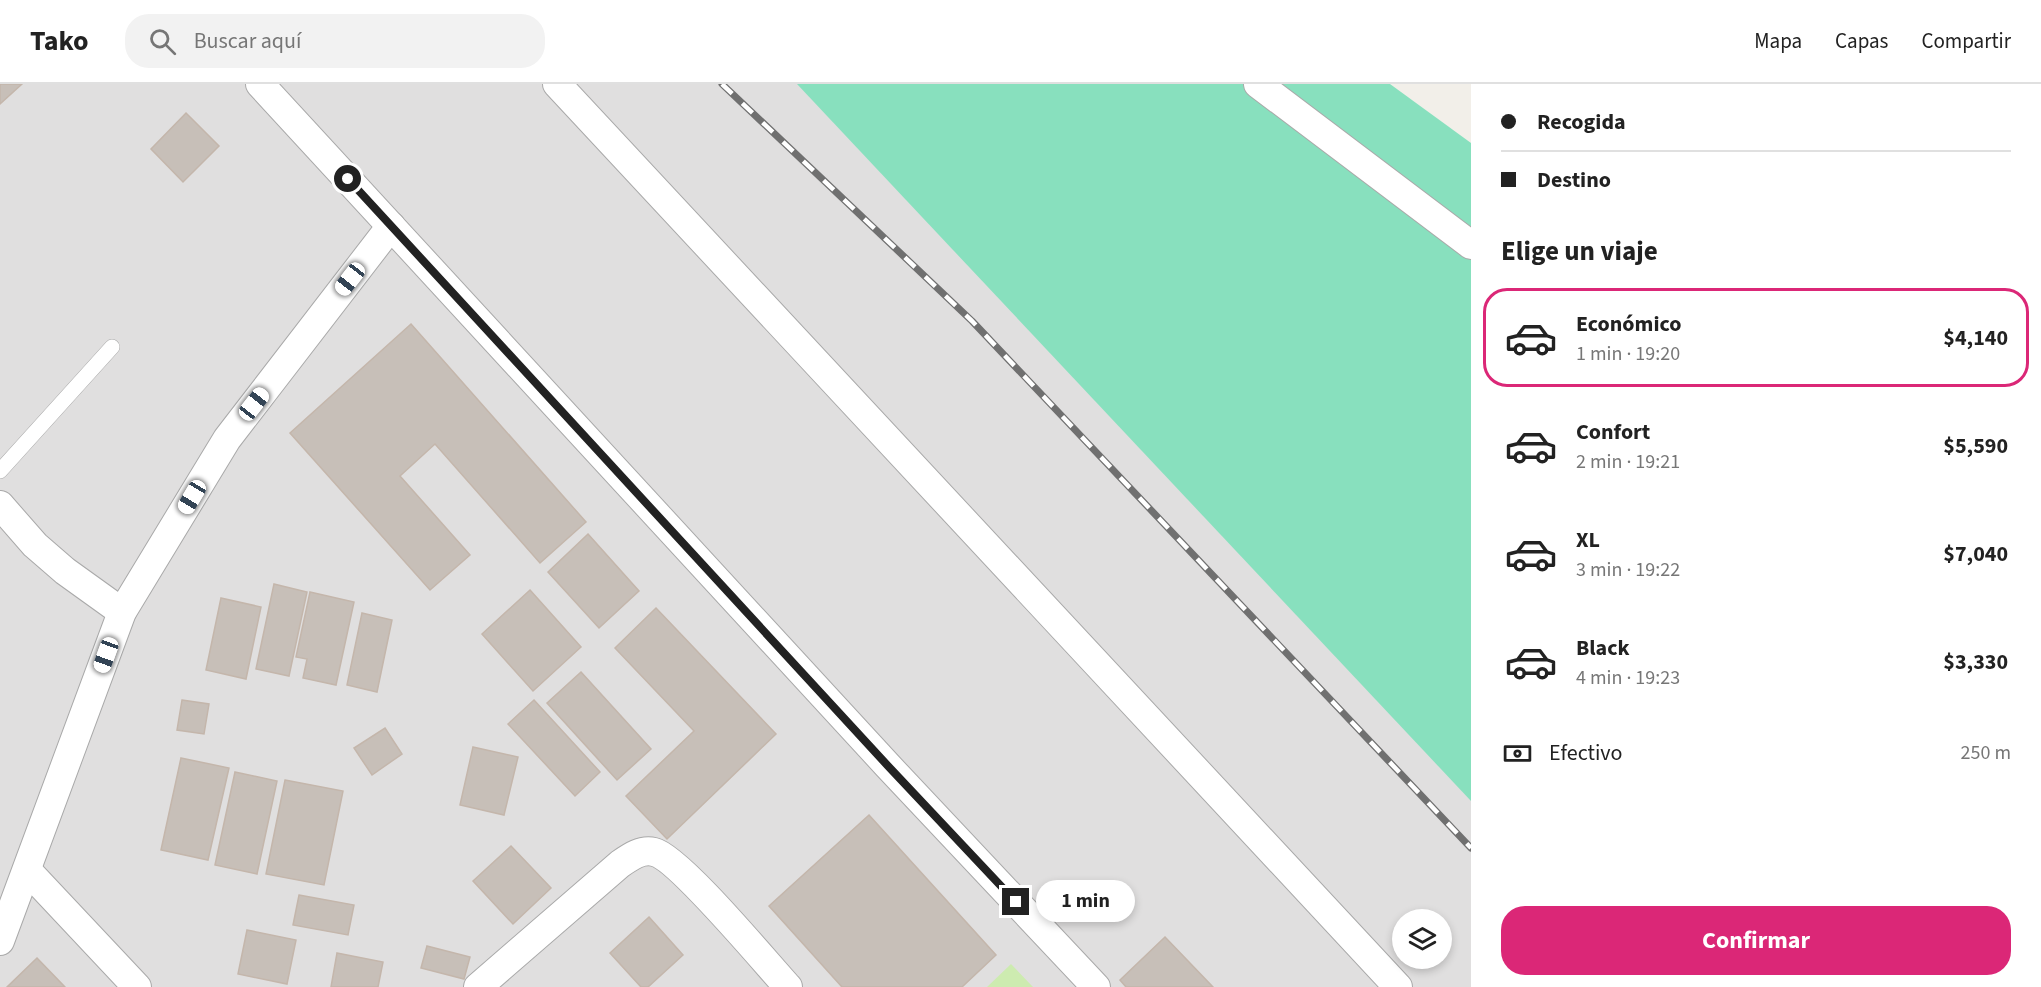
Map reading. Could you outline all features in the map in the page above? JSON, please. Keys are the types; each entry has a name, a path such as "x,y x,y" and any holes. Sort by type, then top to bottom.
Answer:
{"street":[{"path":"260,84 888,766 1095,987"},
{"path":"557,84 1398,987"},
{"path":"1258,84 1471,245"},
{"path":"0,941 122,612 227,439 391,226"},
{"path":"0,505 35,545 57,565 122,612"},
{"path":"478,987 620,864 636,853 654,852 668,859 691,880 788,987"},
{"path":"27,870 136,987"}],"lane":[{"path":"0,471 112,347"}],"shaded area":[{"path":"0,84 902,84 1471,698 1471,987 0,987"}],"green space":[{"path":"797,84 1390,84 1471,143 1471,801"},
{"path":"1011,964 1033,987 987,987"}],"building":[{"path":"0,84 22,84 0,104"},
{"path":"186,113 219,146 183,182 151,149"},
{"path":"411,324 586,522 540,563 435,444 400,476 470,555 430,590 290,433"},
{"path":"588,534 639,591 599,628 548,572"},
{"path":"274,584 307,592 289,676 256,669"},
{"path":"530,590 581,647 533,691 482,634"},
{"path":"310,592 354,602 336,685 303,678 307,659 296,657"},
{"path":"221,598 261,607 246,679 206,670"},
{"path":"656,608 776,734 667,839 626,796 694,731 615,648"},
{"path":"362,613 392,620 377,692 347,685"},
{"path":"581,672 651,749 617,780 547,703"},
{"path":"182,700 209,704 204,734 177,730"},
{"path":"534,700 600,772 575,796 508,724"},
{"path":"385,728 402,754 372,775 354,748"},
{"path":"473,747 518,757 504,815 460,805"},
{"path":"181,758 229,768 208,860 161,850"},
{"path":"235,772 277,781 257,874 215,865"},
{"path":"285,780 343,791 324,885 266,874"},
{"path":"869,815 996,955 962,987 842,987 769,906"},
{"path":"511,846 551,888 513,924 473,881"},
{"path":"299,895 354,905 348,935 293,925"},
{"path":"649,917 683,955 648,987 641,987 610,953"},
{"path":"247,930 296,940 287,984 238,974"},
{"path":"1165,937 1213,987 1126,987 1120,980"},
{"path":"427,946 470,957 464,979 421,968"},
{"path":"337,953 383,962 378,987 331,987"},
{"path":"37,958 65,987 7,987"}],"railway":[{"path":"722,84 972,321 1471,848"}],"route":[{"path":"348,179 1016,902"}]}
